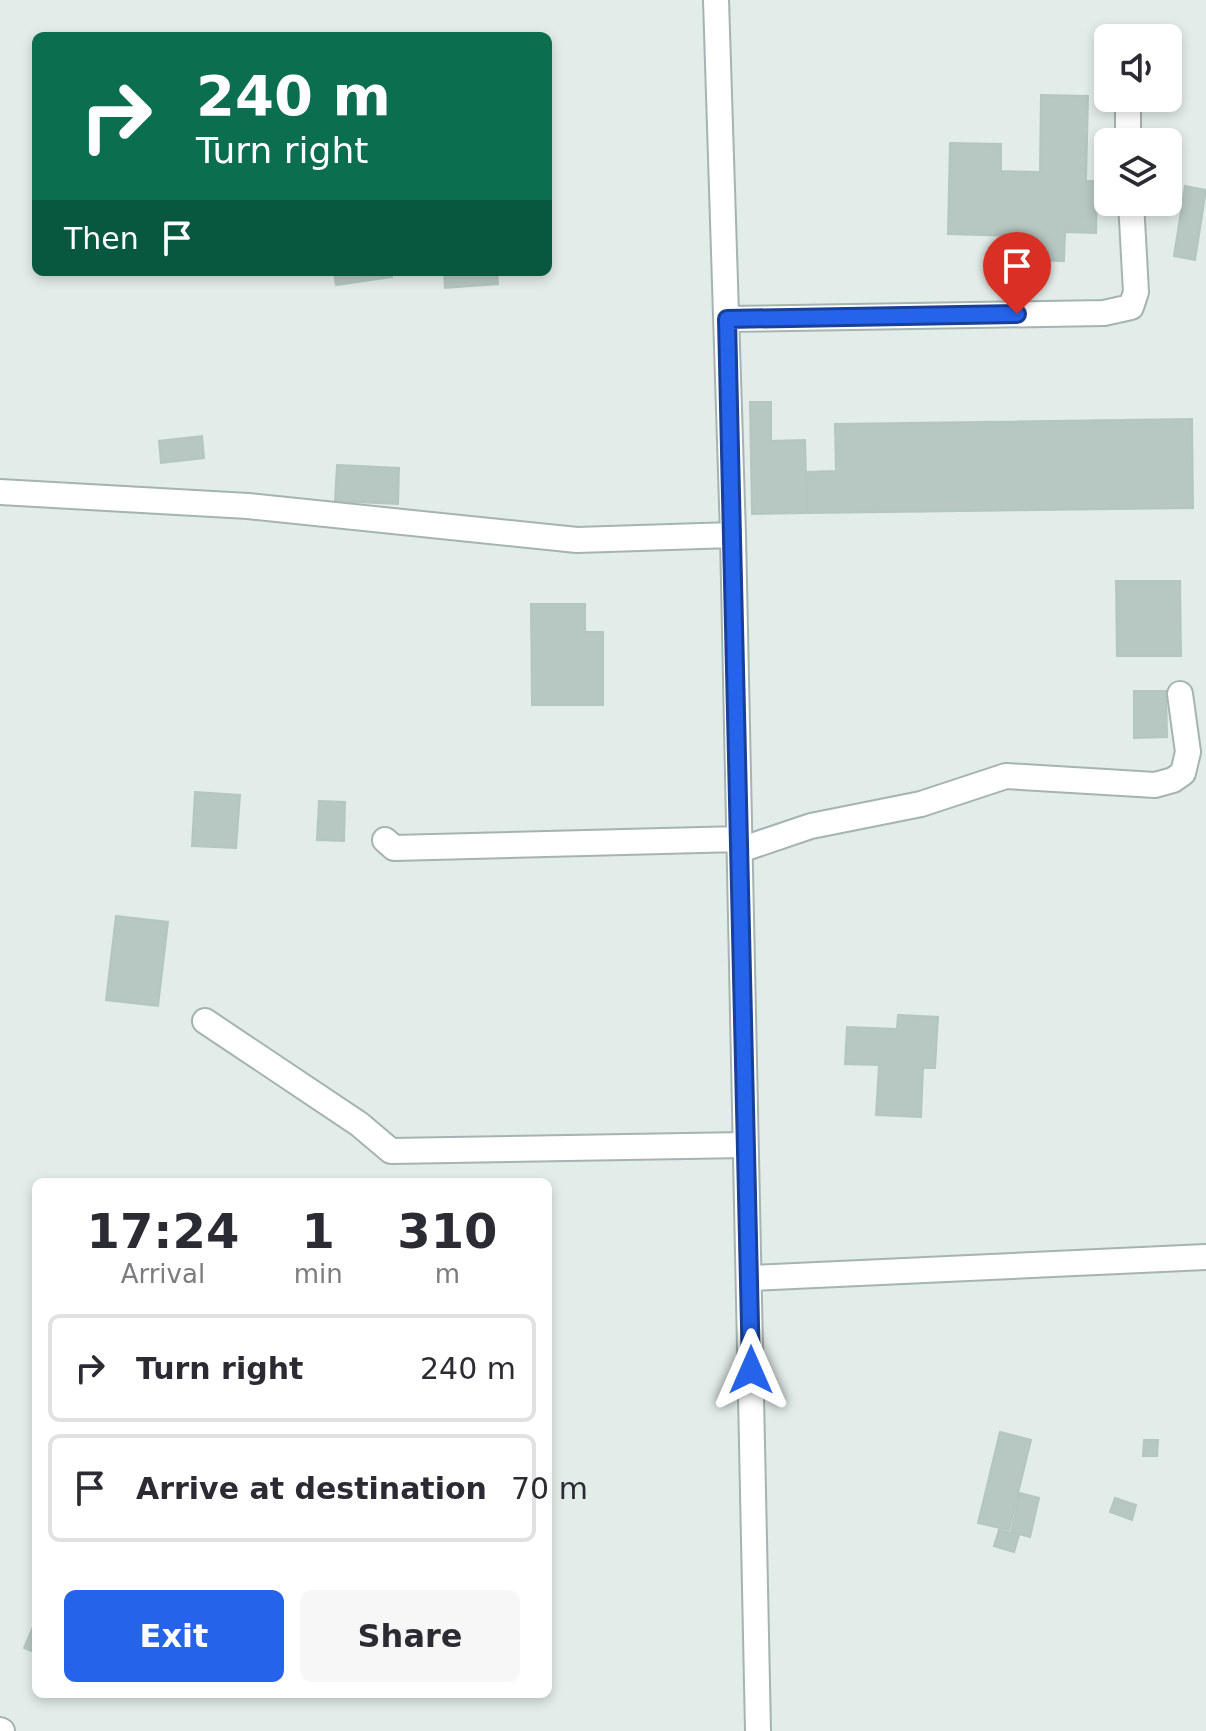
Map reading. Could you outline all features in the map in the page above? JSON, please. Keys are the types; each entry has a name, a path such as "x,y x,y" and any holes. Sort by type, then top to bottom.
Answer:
{"street":[{"path":"716,0 733,535 745,1145 751,1278 758,1731"},
{"path":"727,319 1104,313 1131,307 1136,292 1132,216"},
{"path":"0,492 248,506 577,540 733,535"},
{"path":"385,840 394,848 740,844 921,804 1006,776 1155,785 1173,780 1183,773 1188,752 1180,694"},
{"path":"205,1021 359,1124 391,1151 745,1145"},
{"path":"751,1278 1206,1257"}],"building":[{"path":"1041,95 1088,96 1086,181 1094,181 1096,233 1065,232 1064,261 1021,260 1022,236 948,234 950,143 1001,144 1001,171 1040,172"},
{"path":"1185,186 1206,190 1195,260 1174,256"},
{"path":"335,276 392,277 336,285"},
{"path":"444,276 497,276 498,284 445,288"},
{"path":"750,402 771,402 771,441 805,440 807,513 752,514"},
{"path":"1192,419 1193,508 807,513 806,472 836,471 835,424"},
{"path":"202,436 204,458 161,463 159,441"},
{"path":"337,465 399,468 398,504 335,501"},
{"path":"1116,581 1180,581 1181,656 1117,656"},
{"path":"531,604 585,604 585,632 603,632 603,705 532,705"},
{"path":"1134,691 1166,691 1167,737 1134,738"},
{"path":"195,792 240,795 236,848 192,846"},
{"path":"319,801 345,802 344,841 317,840"},
{"path":"116,916 168,922 158,1006 106,1000"},
{"path":"898,1015 938,1017 935,1068 923,1068 921,1117 876,1115 879,1065 845,1064 847,1027 897,1029"},
{"path":"1000,1432 1031,1440 1009,1530 978,1523"},
{"path":"1144,1440 1158,1440 1157,1456 1143,1456"},
{"path":"1020,1493 1039,1498 1030,1537 1011,1532"},
{"path":"1115,1498 1136,1505 1132,1520 1110,1512"},
{"path":"999,1530 1019,1535 1014,1552 994,1546"},
{"path":"32,1629 32,1651 24,1648"}],"route":[{"path":"751,1370 727,319 1017,314"}]}
